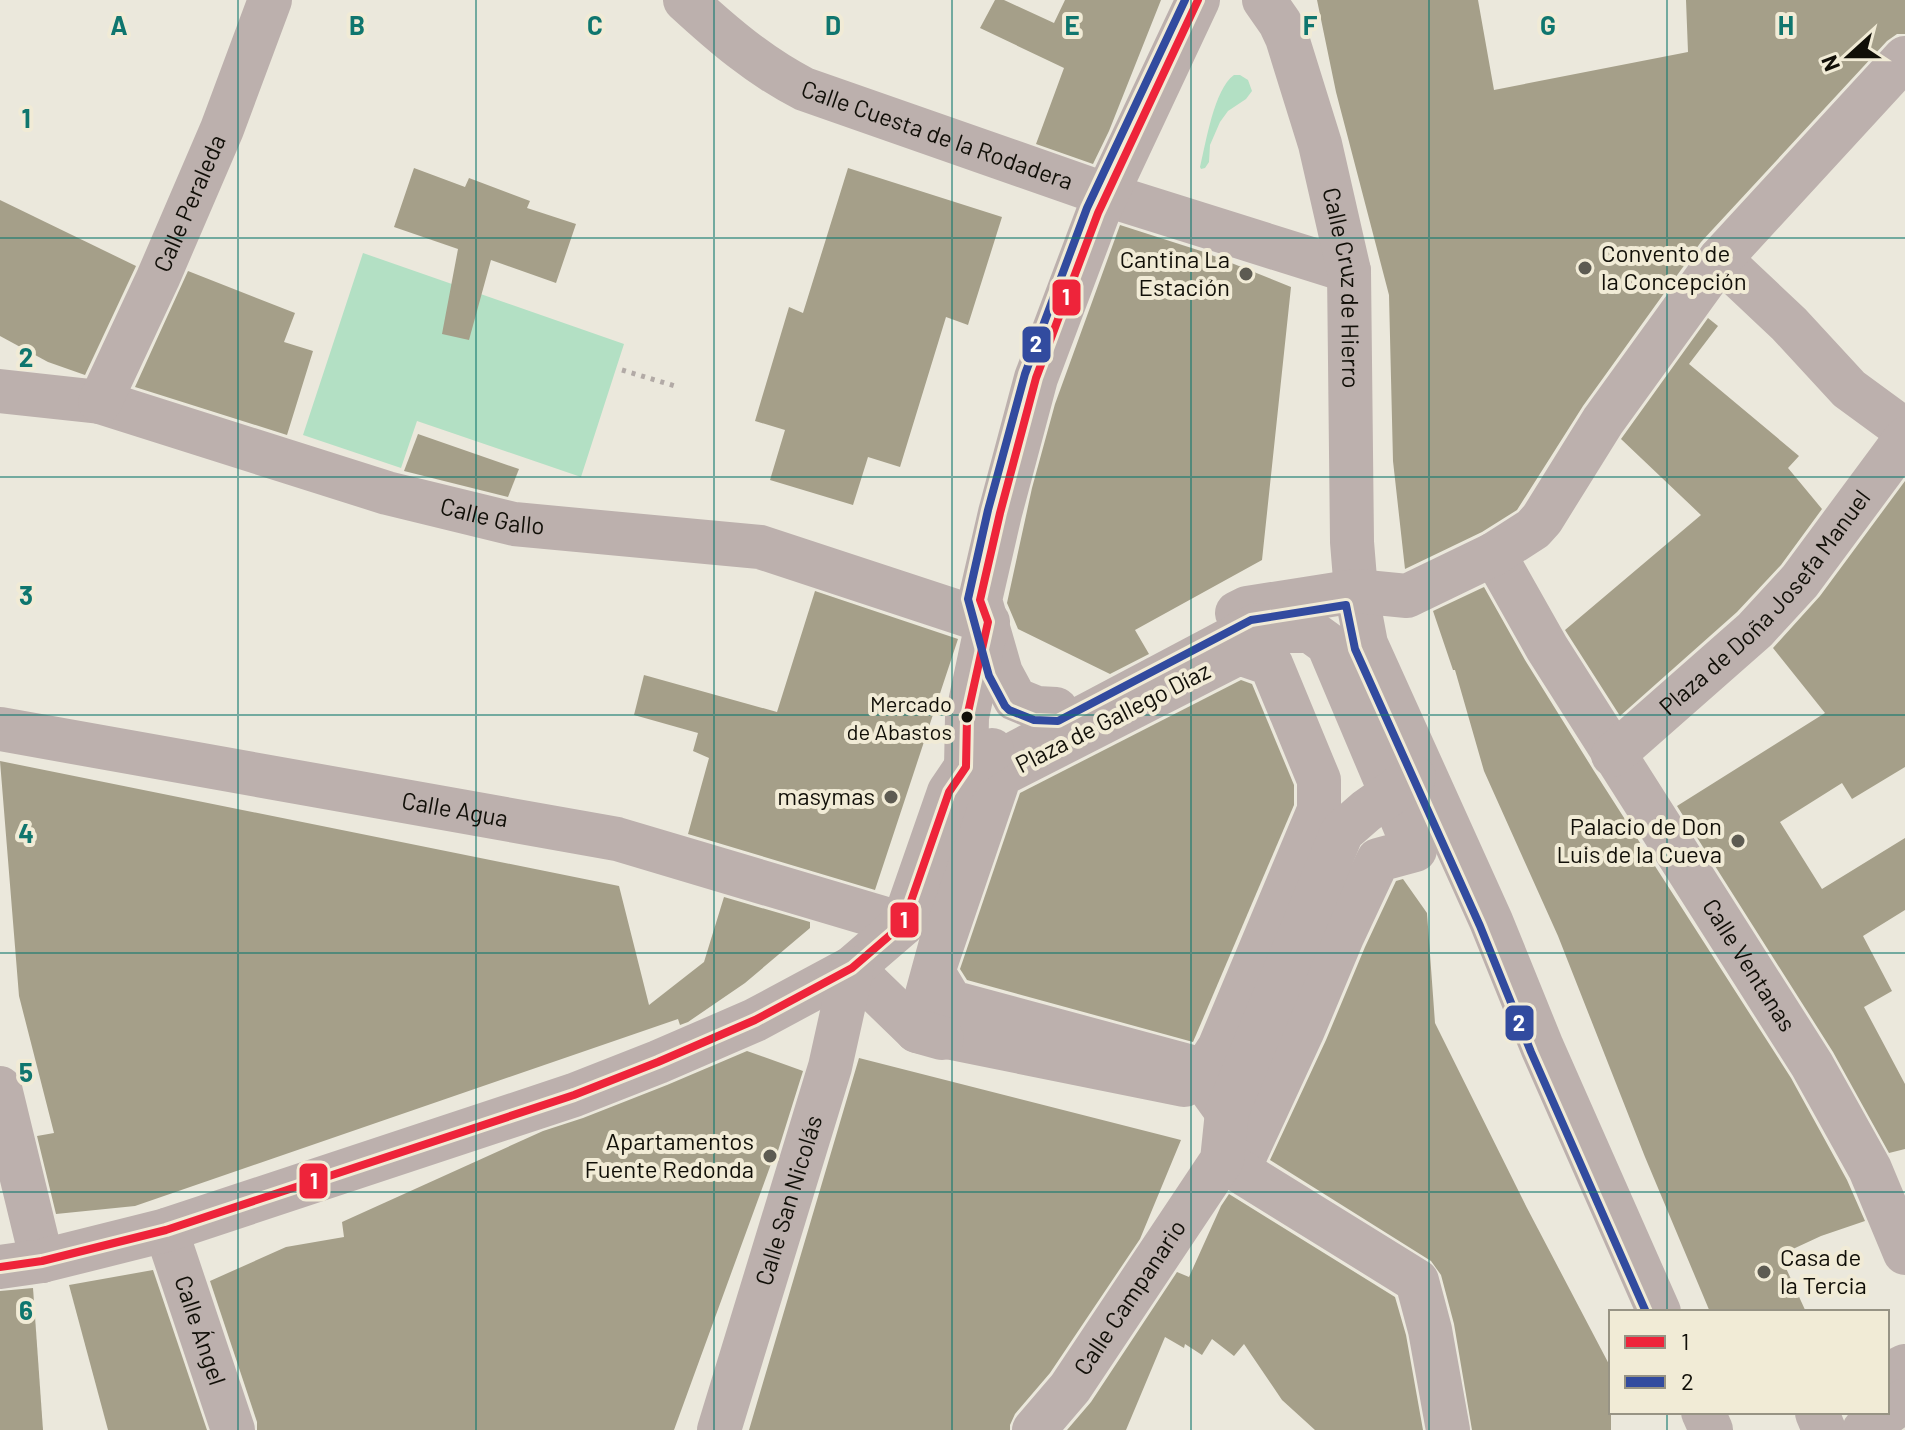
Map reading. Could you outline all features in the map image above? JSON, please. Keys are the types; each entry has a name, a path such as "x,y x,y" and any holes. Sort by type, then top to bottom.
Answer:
{"street":[{"name":"Calle Peraleda","path":"100,402 222,129 270,0"},
{"name":"Calle Cuesta de la Rodadera","path":"685,0 724,37 777,76 804,89 1107,195 1349,271"},
{"path":"988,622 980,600 1036,378 1098,213 1198,0"},
{"name":"Calle Cruz de Hierro","path":"1264,0 1287,38 1320,144 1349,271 1352,542 1356,591 1366,644 1407,782"},
{"name":"Plaza de Gallego Díaz","path":"903,924 949,792 966,767 1056,709 1247,608 1356,591 1407,596 1494,554 1533,529 1603,421 1720,259 1905,58"},
{"path":"1720,259 1789,324 1849,389 1905,430"},
{"name":"Calle Gallo","path":"0,391 100,402 401,496 514,524 760,547 988,622"},
{"name":"Plaza de Doña Josefa Manuel","path":"1613,755 1755,630 1800,581 1905,439"},
{"name":"Calle Ventanas","path":"1494,554 1613,755 1812,1065 1888,1165 1905,1253"},
{"name":"Plaza de Gallego Díaz","path":"988,622 1001,673 1015,699 1037,708 1056,709"},
{"name":"Plaza de Gallego Díaz","path":"966,767 967,717 988,622"},
{"name":"Plaza de Gallego Díaz","path":"1407,782 1328,644 1310,631 1285,631 1257,625 989,767 917,1031 1184,1085 1188,1066 951,1002 933,972 1000,775 1239,653 1271,664 1319,780 1319,810 1219,1048 1201,1076 1227,1112 1242,1162 1378,860 1415,850 1407,782"},
{"name":"Calle Agua","path":"0,729 617,839 903,924"},
{"path":"1448,1430 1430,1330 1417,1281 1222,1160 1227,1112 1342,832 1407,782 1491,921 1548,1061 1658,1310"},
{"path":"0,1088 21,1264 166,1230 574,1095 755,1020 852,968 903,924"},
{"path":"852,968 917,1031 1227,1112"},
{"name":"Calle San Nicolás","path":"719,1430 830,1067 852,968"},
{"name":"Calle Campanario","path":"1034,1430 1070,1388 1222,1160"},
{"name":"Calle Ángel","path":"166,1230 233,1430"},
{"path":"1864,1430 1886,1414"}],"path":[{"path":"622,370 675,386"}],"green space":[{"path":"1234,75 1248,80 1252,91 1220,122 1210,145 1209,162 1201,169 1216,104"},
{"path":"363,253 624,344 581,477 417,421 401,468 303,435"}],"building":[{"path":"995,0 1004,0 1054,23 1065,0 1161,0 1093,164 1036,144 1064,68 980,28"},
{"path":"1317,0 1478,0 1494,90 1688,52 1686,0 1905,0 1905,34 1897,34 1887,41 1701,242 1583,406 1517,510 1482,532 1405,569 1393,461 1389,295 1336,92"},
{"path":"414,168 465,187 469,178 530,201 527,208 576,224 556,283 491,260 469,340 442,334 458,249 394,227"},
{"path":"848,168 1002,217 968,325 946,317 900,467 868,457 853,505 770,480 785,430 755,421 789,307 803,313"},
{"path":"0,200 136,266 85,375 48,362 0,336"},
{"path":"1120,225 1204,252 1291,287 1262,560 1135,630 1149,654 1110,674 1018,629 1007,603 1032,488 1055,404"},
{"path":"188,271 295,313 284,342 313,351 287,435 135,387"},
{"path":"1708,318 1718,326 1689,364 1799,456 1788,468 1822,509 1781,565 1737,612 1620,716 1565,630 1701,515 1621,439"},
{"path":"418,434 519,469 508,497 404,471"},
{"path":"1905,481 1905,767 1852,799 1842,783 1780,822 1822,889 1905,838 1905,910 1863,936 1892,991 1864,1007 1905,1084 1905,1149 1889,1153 1833,1052 1677,806 1825,713 1773,648 1820,596"},
{"path":"1484,587 1594,771 1791,1078 1847,1180 1865,1221 1821,1236 1780,1255 1805,1310 1709,1310 1558,936 1484,771 1455,670 1433,611"},
{"path":"815,591 958,639 875,890 688,834 709,758 693,751 698,733 634,715 644,675 777,712"},
{"name":"Mercado de Abastos","path":"1241,680 1252,684 1294,785 1294,805 1193,1042 967,980 960,969 1020,793"},
{"path":"0,761 619,886 649,1005 704,962 724,897 810,922 810,928 745,983 688,1022 680,1025 678,1019 135,1206 56,1214 37,1136 54,1133 19,996"},
{"path":"1403,879 1427,913 1435,1023 1609,1364 1611,1430 1472,1430 1454,1324 1441,1275 1431,1261 1270,1160 1396,881"},
{"path":"747,1051 803,1071 777,1154 674,1430 257,1430 257,1422 210,1281 286,1247 344,1237 342,1222 543,1131 583,1118"},
{"path":"859,1058 1181,1140 1140,1239 1050,1373 1015,1414 1010,1430 749,1430"},
{"path":"1229,1194 1395,1297 1406,1335 1423,1430 1315,1430 1282,1400 1244,1344 1234,1356 1212,1339 1202,1355 1185,1344 1184,1348 1165,1337 1126,1430 1067,1430 1091,1402 1177,1272 1189,1277"},
{"path":"153,1270 207,1430 108,1430 69,1285"},
{"path":"33,1288 43,1430 0,1430 0,1291"}],"transit line":[{"name":"2","path":"1185,0 1087,208 1025,374 988,510 968,599 989,676 1009,710 1034,720 1058,721 1251,620 1346,605 1355,649 1480,926 1531,1052 1645,1310"},
{"name":"1","path":"0,1267 42,1261 166,1230 574,1095 755,1020 852,968 903,924 949,792 966,767 967,717 988,622 980,600 1036,378 1098,213 1198,0"}],"place":[{"name":"Convento de la Concepción","path":"1585,268"},
{"name":"Cantina La Estación","path":"1246,274"},
{"name":"Mercado de Abastos","path":"967,717"},
{"name":"masymas","path":"891,797"},
{"name":"Palacio de Don Luis de la Cueva","path":"1738,841"},
{"name":"Apartamentos Fuente Redonda","path":"770,1156"},
{"name":"Casa de la Tercia","path":"1764,1272"}]}
